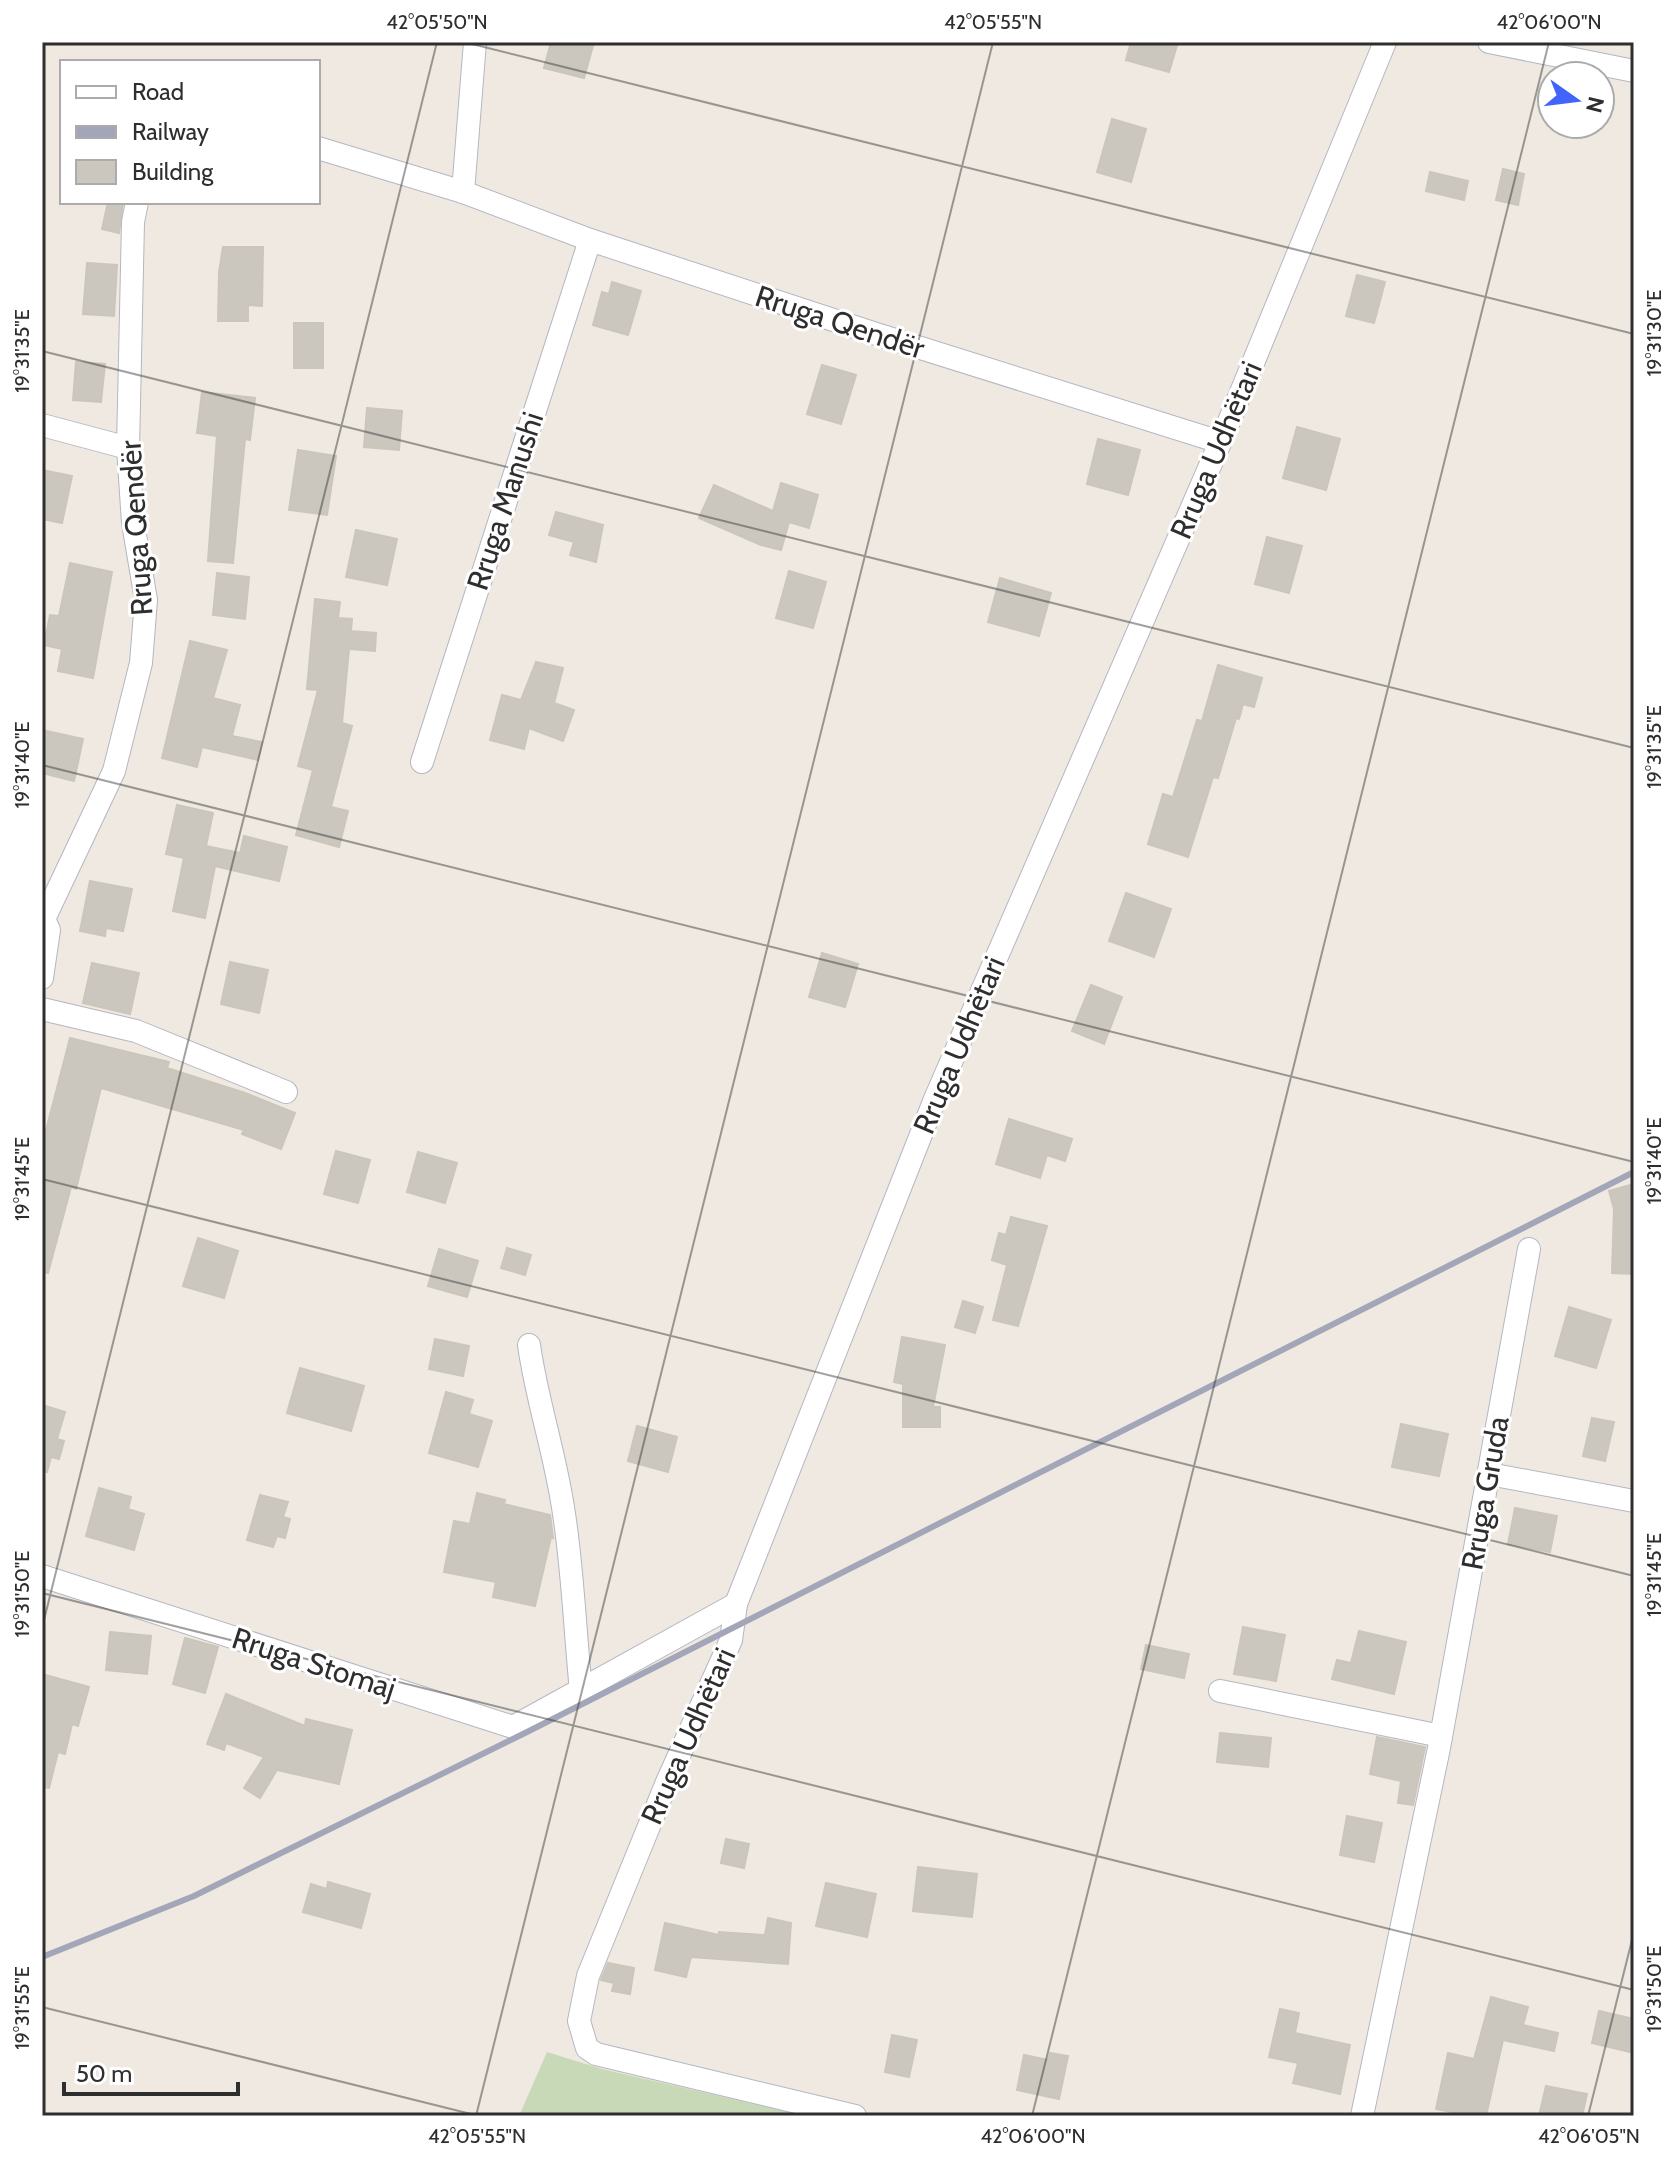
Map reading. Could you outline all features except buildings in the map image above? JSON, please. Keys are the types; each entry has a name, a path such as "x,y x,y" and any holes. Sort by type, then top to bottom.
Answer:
{"street":[{"path":"463,192 475,42"},
{"name":"Rruga Udhëtari","path":"855,2116 594,2060 579,2021 588,1976 661,1797 731,1640 736,1604 935,1099 1220,442 1385,42"},
{"path":"1489,42 1634,71"},
{"name":"Rruga Qendër","path":"320,149 463,192 590,240 1220,442"},
{"name":"Rruga Qendër","path":"42,978 49,930 43,918 114,771 141,663 146,600 133,523 128,448 133,222 137,204"},
{"name":"Rruga Manushi","path":"422,762 590,240"},
{"path":"42,425 128,448"},
{"path":"42,1009 136,1031 286,1092"},
{"name":"Rruga Gruda","path":"1362,2116 1441,1736 1529,1249"},
{"path":"529,1345 564,1515 581,1691"},
{"path":"1489,1474 1634,1501"},
{"name":"Rruga Stomaj","path":"42,1576 513,1727 736,1604"},
{"path":"1220,1691 1441,1736"}],"green space":[{"path":"547,2052 602,2069 806,2116 519,2116"}],"railway":[{"path":"42,1957 194,1896 527,1732 1634,1172"}]}
